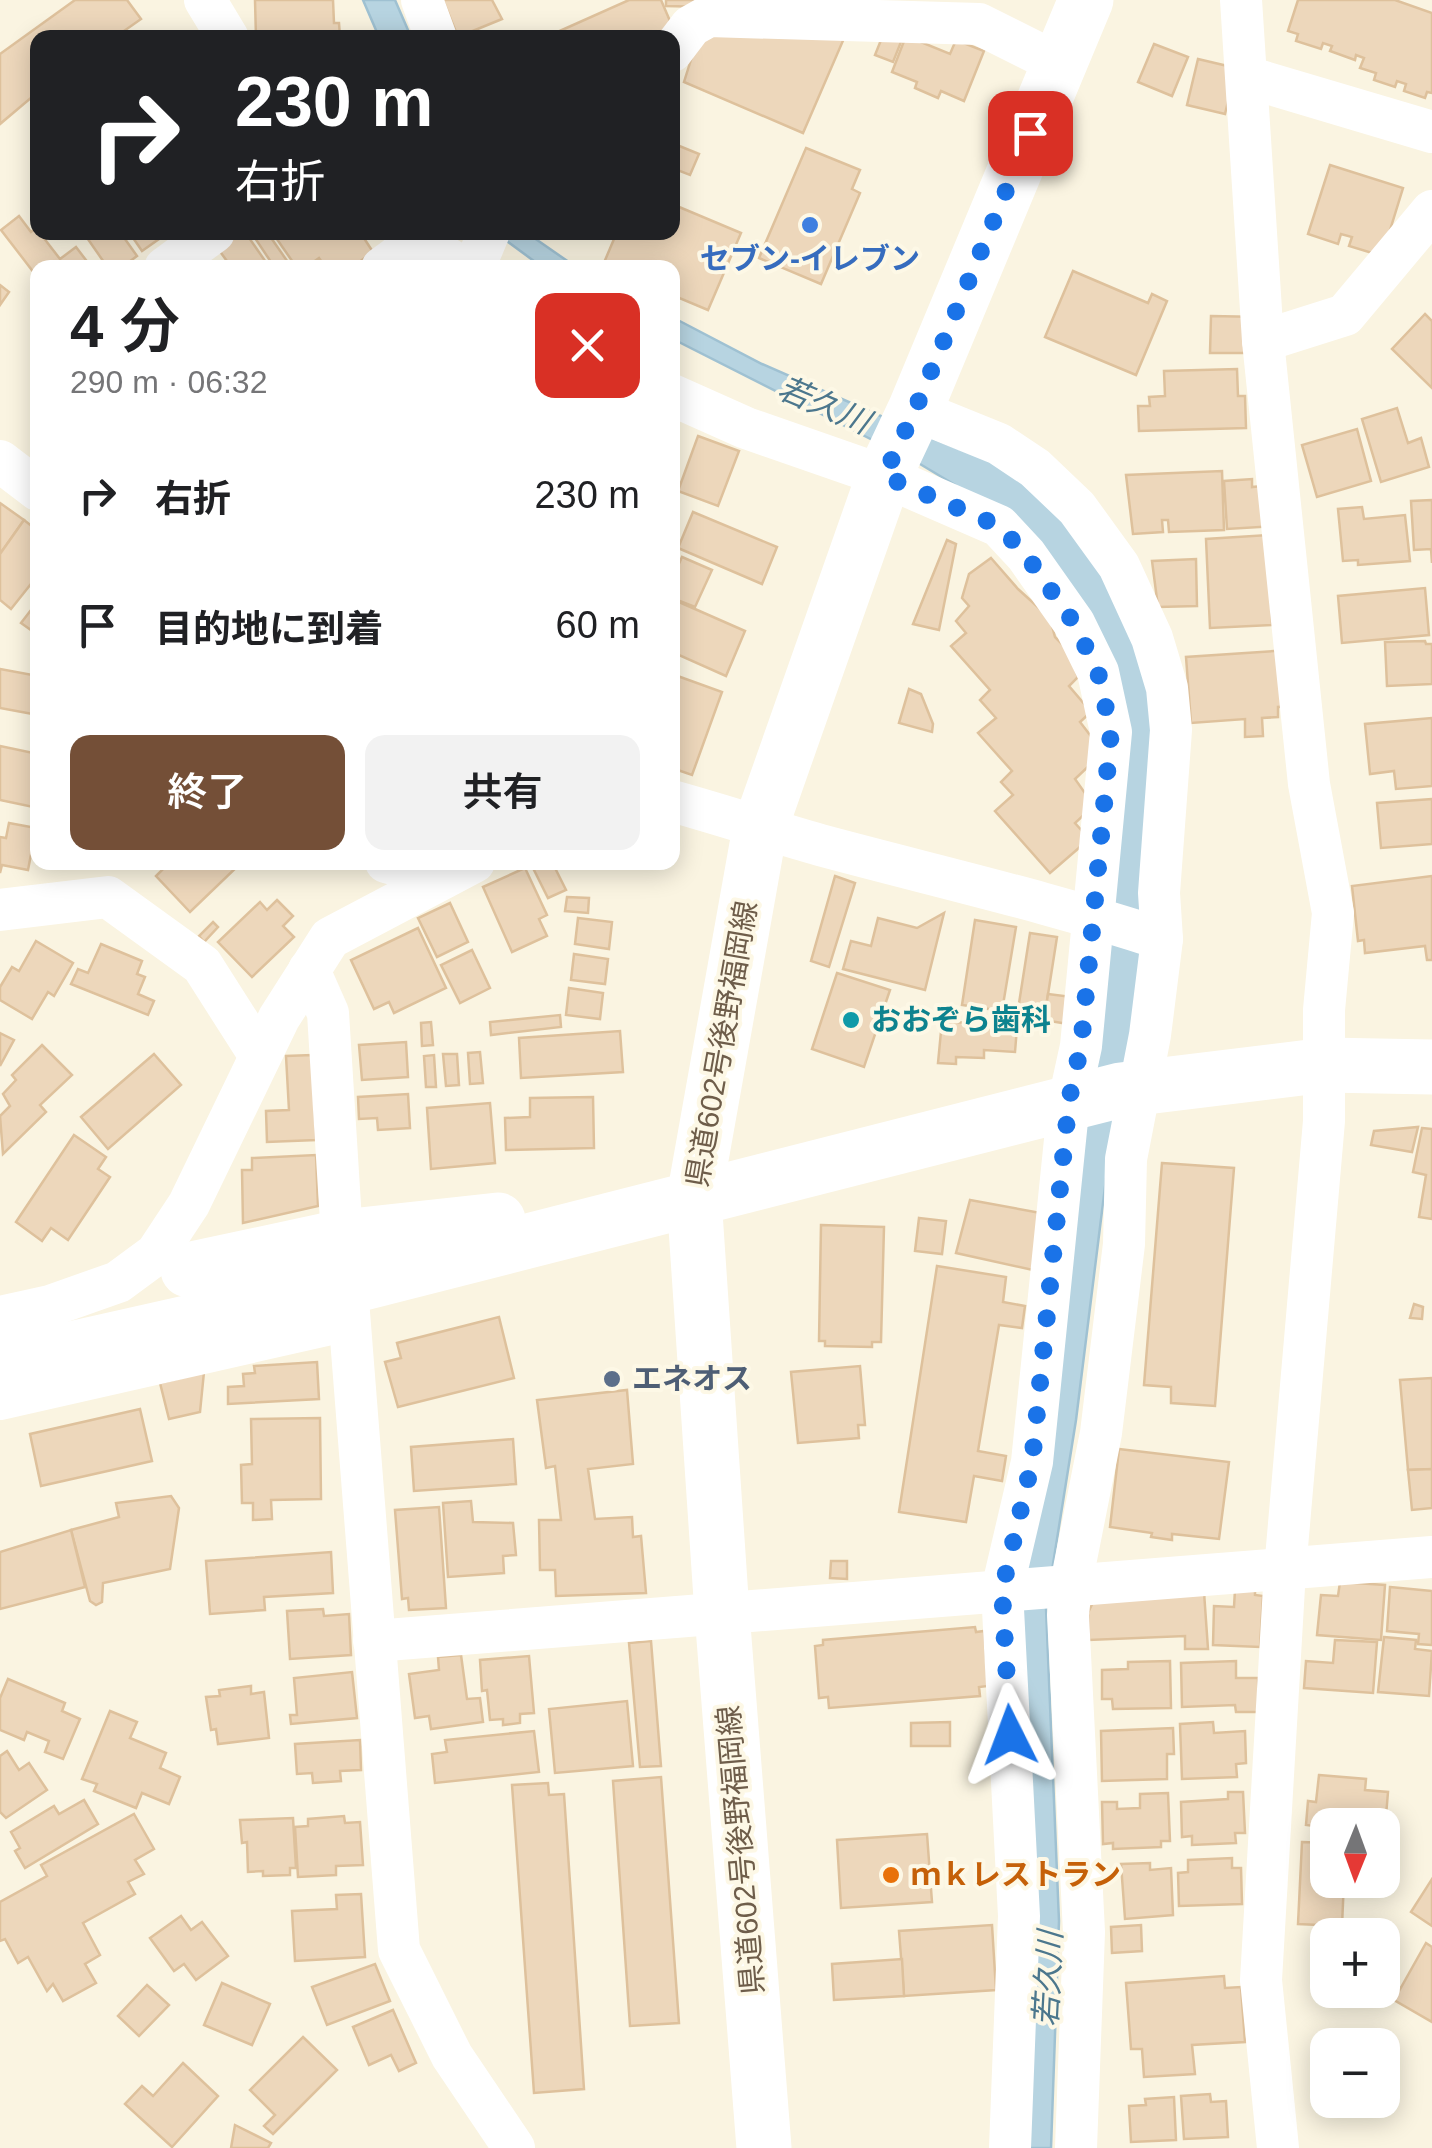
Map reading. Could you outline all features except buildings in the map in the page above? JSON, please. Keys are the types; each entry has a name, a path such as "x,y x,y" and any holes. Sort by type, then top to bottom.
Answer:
{"main road":[{"name":"県道602号後野福岡線","path":"764,2148 694,1198 760,828 884,476 1086,0"},
{"path":"0,1365 694,1198 1101,1094 1326,1065 1432,1067"},
{"path":"188,1270 346,1282"}],"street":[{"path":"422,0 433,30"},
{"path":"1241,0 1263,341 1309,784 1332,913 1324,1010 1326,1065 1285,1570 1260,1980 1278,2148"},
{"path":"680,40 691,26 709,16 978,12 1059,64"},
{"path":"1247,77 1432,132"},
{"path":"1263,341 1345,315 1432,210"},
{"path":"176,260 203,240"},
{"path":"389,260 408,240"},
{"path":"414,240 450,260"},
{"path":"680,399 746,428 884,476 999,526 1026,555 1074,623 1098,672 1111,732 1081,1046 1126,1159 1124,1244 1102,1433 1068,1614 1084,1932 1076,2148"},
{"path":"915,410 999,444 1035,468 1077,508 1119,566 1152,638 1167,688 1171,730 1159,893 1162,939 1101,1094 1032,1462 1002,1590 1019,1916 1010,2148"},
{"path":"0,461 30,484"},
{"path":"680,803 760,828 1094,916 1162,939"},
{"path":"0,1317 50,1306 118,1282 156,1254 189,1204 260,1056 330,938 459,870"},
{"path":"0,910 108,897 202,965 260,1056"},
{"path":"309,970 328,1014 399,1950 452,2056 514,2148"},
{"path":"0,1399 346,1282"},
{"path":"374,1640 1432,1558"}],"water":[{"path":"363,0 395,0 408,30 376,30"},
{"path":"505,240 537,240 566,260 533,260"},
{"name":"若久川","path":"680,321 762,364 931,438 1013,469 1049,503 1125,604 1160,734 1144,959 1107,1171 1076,1420 1046,1608 1059,1921 1051,2148 1025,2148 1021,1600 1108,665 955,485 680,343"}],"place":[{"name":"セブン-イレブン","path":"810,225"},
{"name":"おおぞら歯科","path":"851,1020"},
{"name":"エネオス","path":"612,1379"},
{"name":"ｍｋレストラン","path":"891,1875"}],"route":[{"path":"1010,1735 1002,1590 1032,1462 1069,1100 1081,1046 1111,732 1098,672 1074,623 1026,555 999,526 884,476 1030,133"}]}
